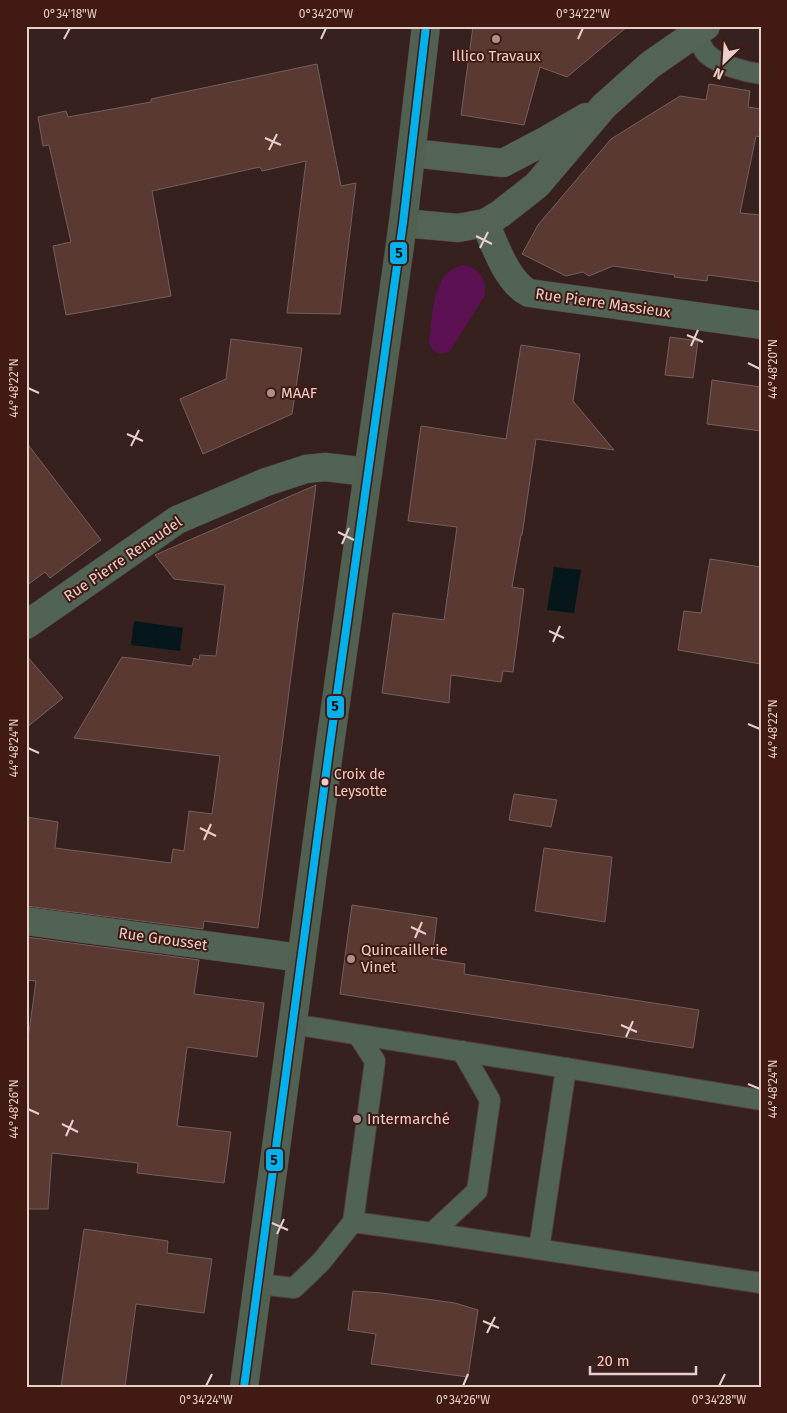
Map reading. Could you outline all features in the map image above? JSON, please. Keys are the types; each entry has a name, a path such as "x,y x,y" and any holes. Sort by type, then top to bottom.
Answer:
{"main road":[{"path":"244,1387 301,958 403,223 426,26"}],"street":[{"path":"403,223 458,228 485,223 500,214 537,185 604,106 650,65 701,29"},
{"path":"412,153 502,163 543,142 604,106"},
{"path":"502,163 513,177 516,186 513,203"},
{"name":"Rue Pierre Massieux","path":"485,223 515,283 521,289 529,292 761,325"},
{"name":"Rue Pierre Renaudel","path":"26,624 177,520 266,482 306,469 325,467 368,472"},
{"name":"Rue Grousset","path":"26,921 301,958"}],"lane":[{"path":"701,29 707,54 726,64 761,74"},
{"path":"292,1024 761,1100"},
{"path":"259,1284 294,1288 320,1262 353,1222 375,1061 358,1035"},
{"path":"432,1233 477,1191 490,1100 462,1052"},
{"path":"539,1250 566,1068"},
{"path":"353,1222 761,1283"}],"shaded area":[{"path":"464,265 474,269 481,276 485,284 485,295 450,351 438,353 429,343 433,308 439,285 453,269"},
{"path":"554,567 581,570 574,613 547,610"},
{"path":"134,621 183,628 180,651 131,645"}],"building":[{"path":"473,26 628,26 567,77 540,67 524,125 461,115"},
{"path":"317,64 341,186 356,183 340,314 287,313 306,161 262,171 260,167 152,191 171,296 66,315 53,246 71,242 49,145 43,146 38,117 66,111 68,117 151,102 151,99"},
{"path":"709,84 750,91 748,107 761,109 761,137 756,136 740,213 761,215 761,282 708,275 707,281 613,266 589,276 583,272 566,276 522,254 538,225 611,139 680,96 706,100"},
{"path":"670,337 698,341 693,378 665,375"},
{"path":"231,339 302,348 292,414 203,454 180,399 226,379"},
{"path":"521,345 580,354 573,401 614,450 536,439 522,535 512,587 524,589 513,672 503,671 501,682 451,675 449,703 382,693 393,613 444,620 457,527 408,521 421,426 506,439"},
{"path":"712,380 761,387 761,431 707,424"},
{"path":"26,442 101,540 50,578 45,572 26,586"},
{"path":"316,485 258,928 204,921 203,929 26,906 26,817 58,822 55,848 171,863 173,849 184,851 189,811 212,814 220,756 74,738 122,657 192,666 194,658 199,660 200,655 216,656 225,585 174,579 155,555"},
{"path":"710,559 761,567 761,664 678,650 684,611 701,613"},
{"path":"26,655 63,698 26,728"},
{"path":"514,794 557,800 551,827 509,820"},
{"path":"544,848 612,857 605,922 535,911"},
{"path":"352,905 437,918 432,959 465,964 464,974 699,1010 693,1048 340,994"},
{"path":"26,937 199,960 194,994 264,1003 257,1057 187,1047 177,1126 231,1132 224,1183 137,1173 138,1163 52,1153 48,1209 26,1209 26,1054 36,981 26,980"},
{"path":"84,1229 168,1241 167,1253 212,1259 204,1313 136,1304 125,1387 61,1387"},
{"path":"353,1291 455,1303 478,1310 468,1377 371,1364 376,1334 348,1330"}],"transit line":[{"name":"5","path":"244,1387 330,744 403,223 426,26"}],"place":[{"name":"Illico Travaux","path":"496,39"},
{"name":"MAAF","path":"271,393"},
{"name":"Croix de Leysotte","path":"325,782"},
{"name":"Quincaillerie Vinet","path":"351,959"},
{"name":"Intermarché","path":"357,1119"}]}
